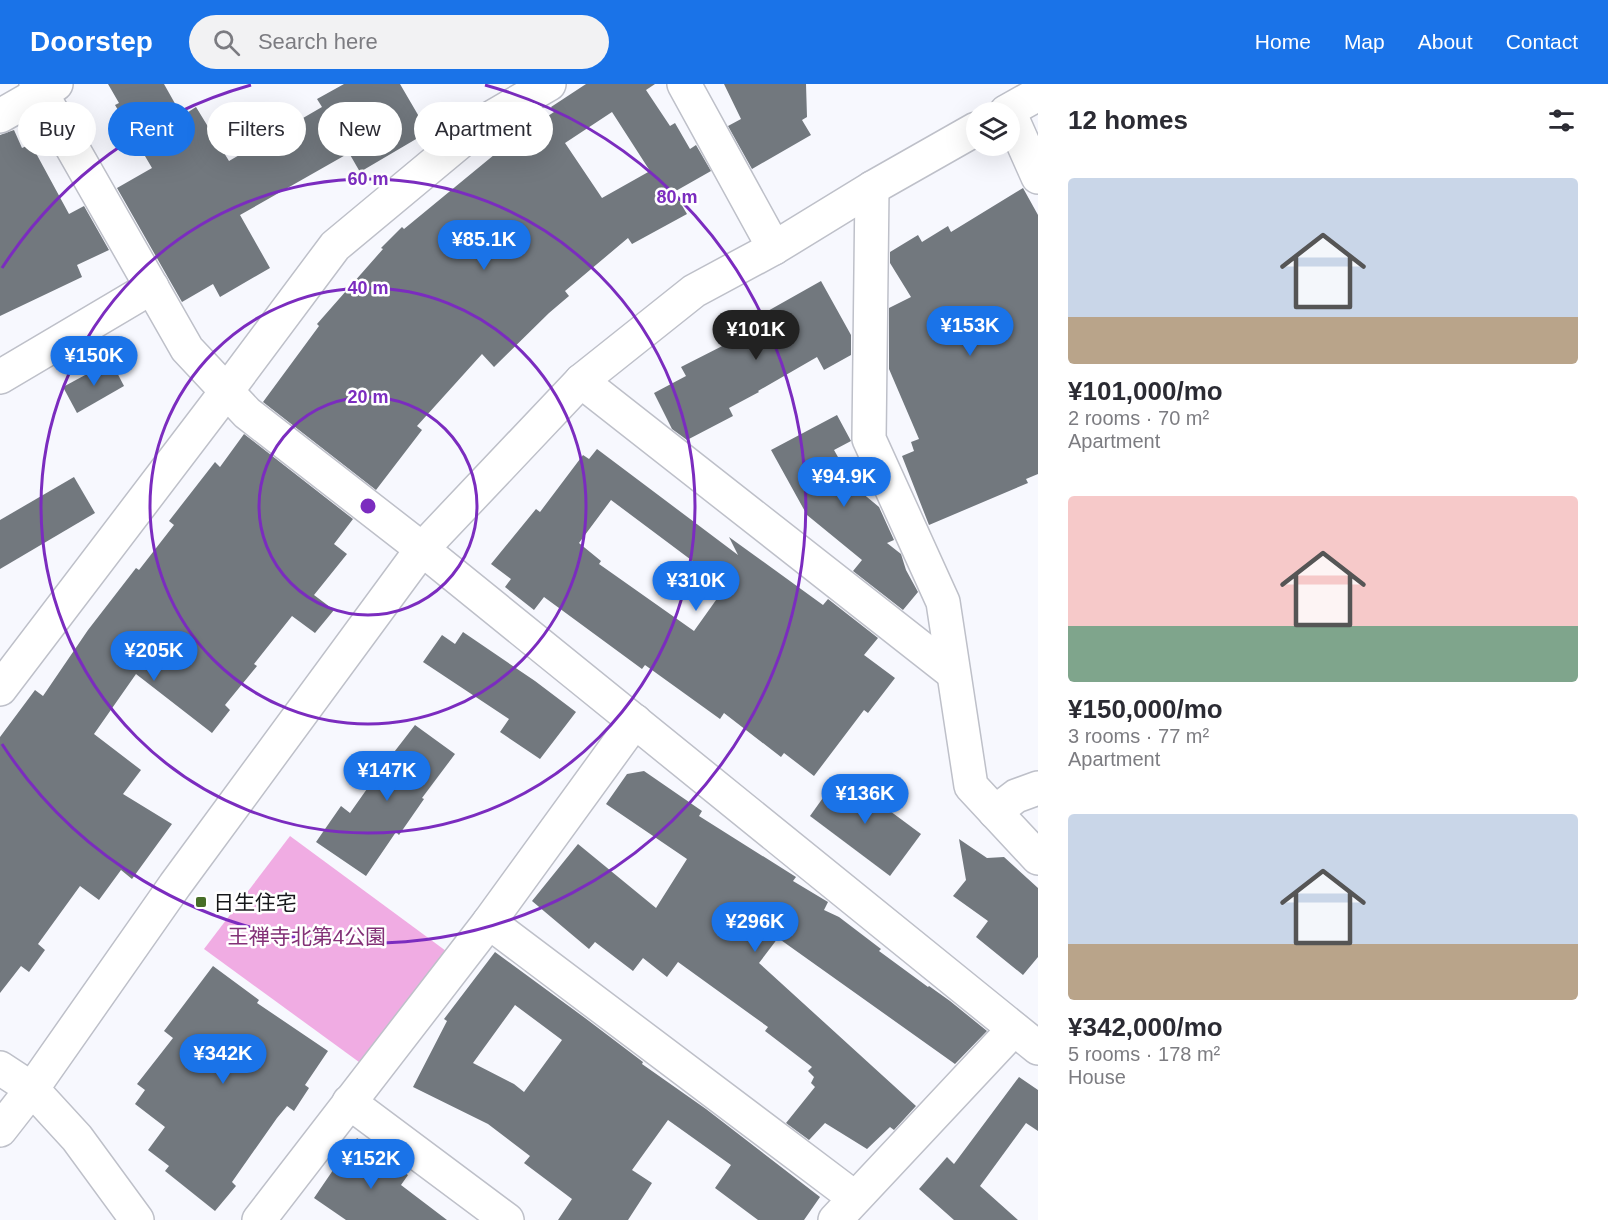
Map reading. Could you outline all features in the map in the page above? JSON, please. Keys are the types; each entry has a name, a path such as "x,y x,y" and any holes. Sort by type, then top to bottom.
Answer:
{"street":[{"path":"0,689 335,246 484,122 549,84"},
{"path":"684,84 774,248"},
{"path":"0,116 44,87 187,349 247,413 422,549 1026,1039 845,1209 489,922"},
{"path":"1020,105 1038,94"},
{"path":"0,1130 32,1089 175,885 422,549 580,381 694,291 774,248 872,188 966,135"},
{"path":"1020,138 1038,177"},
{"path":"872,188 869,439 943,602 971,786 1038,858"},
{"path":"0,376 152,287"},
{"path":"580,381 953,673"},
{"path":"259,1220 489,922 635,721"},
{"path":"994,812 1016,796 1038,788"},
{"path":"0,1068 32,1089 77,1138 137,1220"},
{"path":"349,1102 507,1220"}],"green space":[{"name":"王禅寺北第4公園","path":"290,836 446,951 359,1062 204,949"}],"building":[{"path":"108,84 164,84 174,102 118,102"},
{"path":"344,84 400,84 414,108 414,140 402,147 402,102 319,102 317,99"},
{"path":"586,84 655,84 646,90 670,126 675,123 690,149 696,145 711,171 674,192 687,214 632,244 628,238 565,291 569,296 494,367 482,354 417,426 422,430 376,490 263,402 319,326 317,324 383,249 381,248 402,227 404,229 493,156 553,156 553,106","holes":["612,112 650,171 602,198 565,143"]},
{"path":"724,84 806,84 807,117 802,120 811,135 752,169 728,126 741,119"},
{"path":"196,107 207,125 207,156 226,156 229,161 238,156 306,156 306,116 318,109 318,156 344,156 240,215 270,268 220,297 213,284 182,302 117,188 152,168 145,156 195,156"},
{"path":"14,130 18,139 18,156 38,156 69,214 84,206 109,250 77,265 82,277 0,316 0,135"},
{"path":"351,156 387,156 360,172"},
{"path":"1023,188 1038,215 1038,474 1026,479 1028,483 929,525 902,456 914,451 911,442 919,439 889,369 889,308 911,297 890,263 890,252 918,235 922,242 948,226 951,232"},
{"path":"821,281 851,335 851,355 824,370 817,357 729,408 733,416 687,440 672,429 654,393 686,376 681,367 740,337 736,329"},
{"path":"111,361 124,386 77,413 63,387"},
{"path":"837,415 851,441 834,450 855,487 879,507 894,540 887,543 901,554 906,570 918,592 903,610 853,571 862,560 807,515 771,450"},
{"path":"244,434 353,519 334,544 347,554 314,595 334,610 315,633 292,616 254,664 257,666 225,705 230,710 212,733 136,674 94,734 141,770 123,794 172,824 132,879 121,870 99,900 80,886 38,944 45,950 29,972 21,966 0,993 0,737 35,690 43,696 88,630 136,568 139,570 174,525 169,521 215,462 220,467"},
{"path":"597,449 738,555 729,537 823,605 828,599 878,638 864,655 895,678 868,713 864,710 814,776 784,753 781,757 724,713 720,719 645,665 642,669 544,597 534,610 505,587 511,579 491,564 536,509 540,512 583,455 589,459","holes":["611,500 726,586 694,631 599,564 601,561 579,543"]},
{"path":"74,477 95,513 0,569 0,520"},
{"path":"463,632 576,712 540,759 500,732 509,719 423,662 442,635 455,644"},
{"path":"415,725 455,754 422,798 424,799 399,835 396,832 366,876 316,842 341,806 350,813"},
{"path":"644,771 702,811 699,816 796,877 793,881 828,902 824,910 839,917 881,949 879,951 950,1001 987,1031 955,1064 778,938 759,963 916,1106 894,1130 890,1127 867,1149 825,1123 809,1140 786,1123 815,1087 811,1083 814,1077 808,1071 812,1067 765,1031 768,1027 678,962 667,977 643,958 633,971 595,942 589,949 532,901 578,844 656,908 687,859 606,804 627,774"},
{"path":"840,774 921,834 890,876 810,816"},
{"path":"959,839 987,858 1004,857 1038,888 1038,957 1023,975 976,937 988,921 953,896 966,880"},
{"path":"495,952 820,1197 804,1220 758,1220 715,1188 731,1165 668,1120 632,1170 652,1183 628,1220 558,1220 572,1199 524,1163 530,1156 488,1124 413,1087 447,1021 444,1019","holes":["515,1005 562,1040 524,1092 514,1084 473,1063"]},
{"path":"213,966 259,1000 257,1003 328,1051 305,1085 309,1088 294,1111 287,1106 277,1118 232,1182 236,1186 215,1211 165,1171 169,1166 148,1150 165,1127 135,1104 145,1090 137,1084 173,1038 164,1031"},
{"path":"1019,1077 1038,1090 1038,1131 1026,1123 980,1186 1018,1220 954,1220 919,1189 947,1157 954,1164"},
{"path":"357,1138 408,1175 401,1185 447,1220 346,1220 314,1198"}],"place":[{"name":"日生住宅","path":"201,902"}]}
